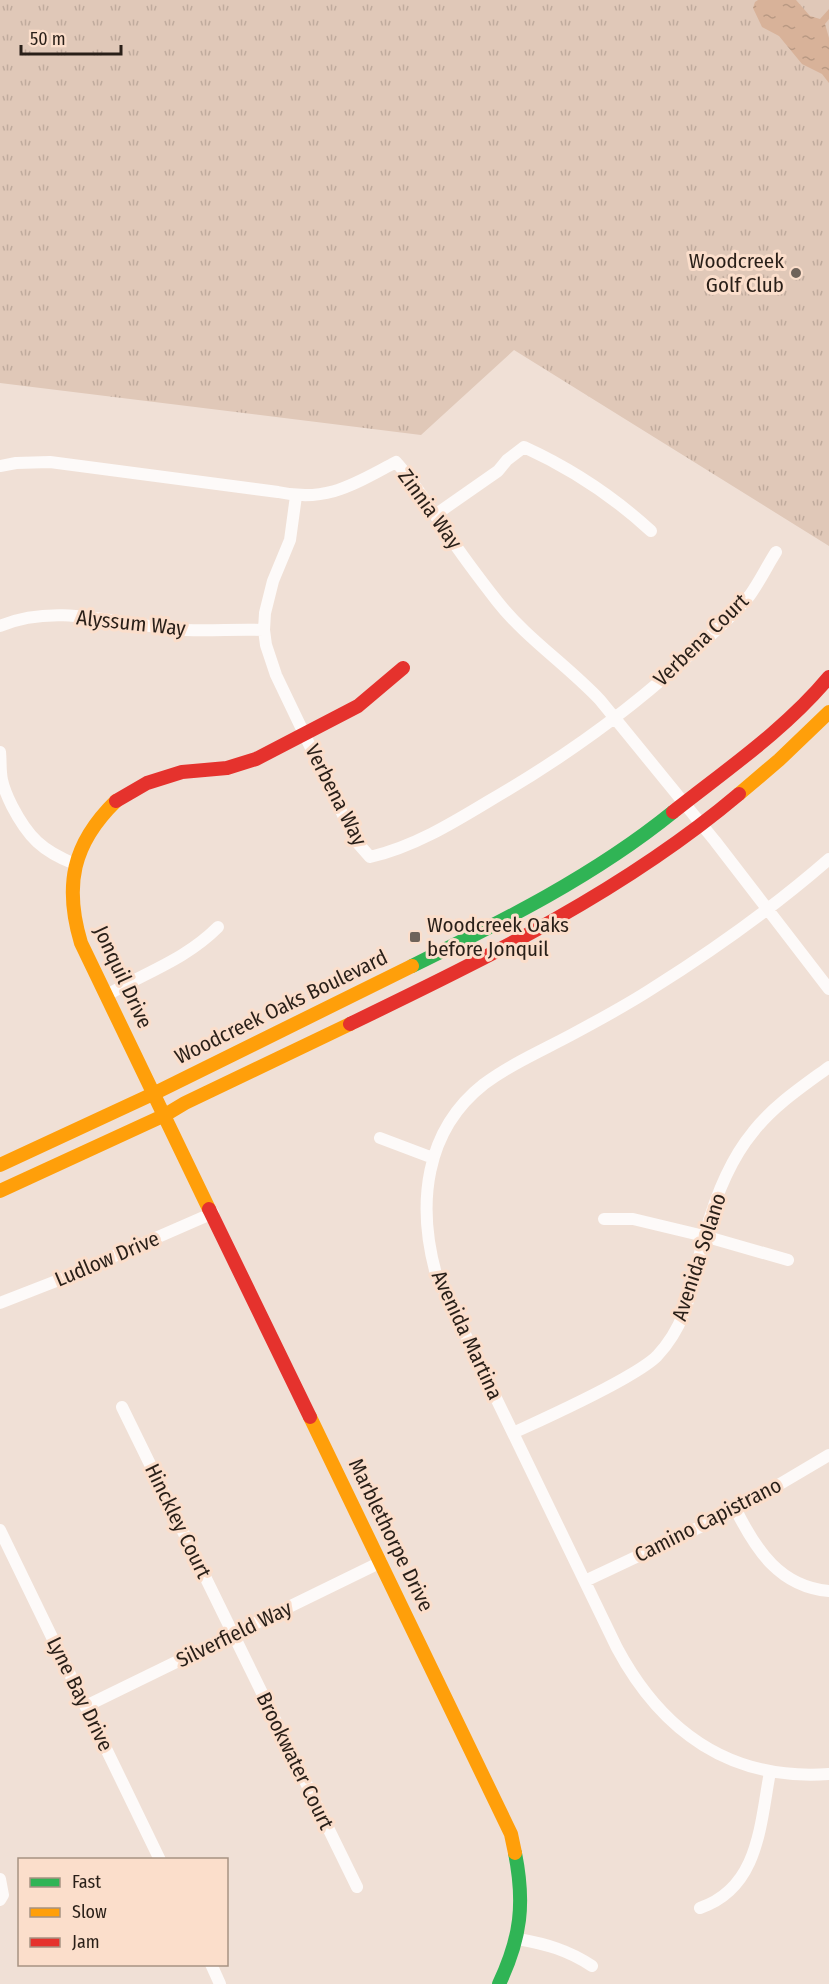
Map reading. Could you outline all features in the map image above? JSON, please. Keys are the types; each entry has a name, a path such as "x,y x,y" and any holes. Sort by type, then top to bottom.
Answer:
{"main road":[{"name":"Jonquil Drive","path":"165,1115 81,944 74,919 73,885 75,864 84,844 96,822 115,802 147,783 182,772 227,768 256,759 358,706 403,668"},
{"name":"Woodcreek Oaks Boulevard","path":"0,1165 154,1093 519,913 620,853 686,804 769,735 815,694 829,677"},
{"path":"0,1191 165,1115 185,1103 506,947 609,888 702,824 778,760 829,712"},
{"name":"Marblethorpe Drive","path":"165,1115 511,1834 521,1884 522,1912 518,1939 510,1963 499,1984"}],"street":[{"path":"435,515 498,471 507,460 524,447 547,458 615,500 651,531"},
{"name":"Zinnia Way","path":"0,466 50,462 296,496 334,492 356,484 396,462 413,480 498,603 534,639 580,679 702,824"},
{"name":"Verbena Way","path":"296,496 290,540 273,581 265,613 264,630 276,675 355,840 369,857 394,851 436,832 538,773 615,718"},
{"name":"Verbena Court","path":"615,718 675,669 719,627 749,595 776,552"},
{"name":"Alyssum Way","path":"0,626 35,615 60,615 185,630 264,630"},
{"path":"0,752 2,779 6,793 23,828 42,847 75,864"},
{"path":"702,824 829,989"},
{"name":"Avenida Martina","path":"829,859 732,936 653,988 572,1035 503,1070 483,1085 455,1115 433,1158 425,1205 426,1231 436,1274 630,1672 644,1693 663,1713 707,1747 751,1768 788,1775 829,1774"},
{"path":"107,995 187,953 218,927"},
{"name":"Avenida Solano","path":"513,1433 608,1388 656,1357 673,1336 686,1312 704,1236 732,1162 753,1131 784,1101 829,1066"},
{"path":"380,1138 433,1158"},
{"name":"Ludlow Drive","path":"0,1303 64,1278 213,1213"},
{"path":"604,1219 633,1219 788,1260"},
{"name":"Hinckley Court","path":"122,1407 233,1634"},
{"name":"Camino Capistrano","path":"585,1581 736,1510 829,1455"},
{"path":"736,1510 750,1539 767,1562 790,1579 815,1590 829,1591"},
{"name":"Lyne Bay Drive","path":"0,1530 159,1858"},
{"name":"Silverfield Way","path":"87,1706 381,1562"},
{"name":"Brookwater Court","path":"233,1634 357,1887"},
{"path":"700,1908 729,1892 739,1883 748,1868 755,1848 770,1772"},
{"path":"0,1879 3,1895 0,1899"},
{"path":"518,1939 555,1946 576,1955 592,1966"},
{"path":"211,1966 217,1983"}],"green space":[{"path":"0,0 829,0 829,546 514,350 421,435 0,383"}],"water":[{"path":"758,0 796,0 810,16 820,19 829,9 829,19 825,24 829,38 829,83 822,74 802,64 779,36 762,27 753,8"}],"traffic: fast":[{"path":"412,966 580,877 612,857 673,812"},
{"path":"499,1984 512,1951 519,1920 520,1888 515,1853"}],"traffic: slow":[{"path":"739,794 779,760 829,712"},
{"path":"116,801 101,817 81,850 73,884 76,922 81,943 209,1209"},
{"path":"0,1165 155,1093 412,966"},
{"path":"0,1191 165,1115 185,1103 350,1024"},
{"path":"310,1417 511,1834 515,1853"}],"traffic: jam":[{"path":"116,801 147,783 182,772 227,768 256,759 358,706 403,668"},
{"path":"673,812 775,731 829,677"},
{"path":"350,1024 552,921 648,862 739,794"},
{"path":"209,1209 310,1417"}],"place":[{"name":"Woodcreek Golf Club","path":"796,273"},
{"name":"Woodcreek Oaks before Jonquil","path":"415,937"}]}
